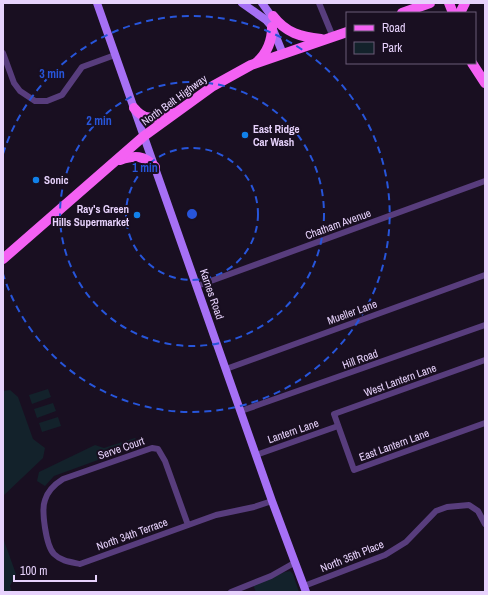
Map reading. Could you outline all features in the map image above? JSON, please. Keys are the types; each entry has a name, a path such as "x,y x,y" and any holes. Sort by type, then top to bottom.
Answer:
{"main road":[{"path":"405,12 430,3"},
{"path":"460,12 465,3"},
{"path":"273,16 285,30 295,34 329,38"},
{"path":"255,63 266,52 270,44 272,38 272,26"},
{"name":"North Belt Highway","path":"3,260 144,136 213,86 255,63 346,32"},
{"path":"473,64 485,82"},
{"path":"134,108 144,117 150,118 176,113"},
{"path":"116,161 138,156 144,157 155,167"}],"street":[{"name":"Karnes Road","path":"97,3 294,563 305,589"},
{"path":"242,3 272,26 283,54"},
{"path":"262,3 273,16 282,41 283,54"},
{"path":"319,3 329,38"},
{"path":"3,53 14,83 20,91 35,101 47,101 58,97 68,89 82,68 115,55"},
{"name":"Chatham Avenue","path":"197,286 485,181"},
{"name":"Mueller Lane","path":"226,369 485,274"},
{"name":"Hill Road","path":"241,411 485,325"},
{"name":"West Lantern Lane","path":"338,426 334,414 485,360"},
{"name":"East Lantern Lane","path":"338,426 354,470 485,423"},
{"name":"Lantern Lane","path":"256,455 338,426"},
{"name":"Serve Court","path":"44,500 52,486 63,479 152,448 158,449 166,461 188,525"},
{"name":"North 34th Terrace","path":"44,500 47,538 53,554 66,562 80,564 216,515 254,507 272,501"},
{"name":"North 35th Place","path":"305,589 385,555 406,542 436,511 447,507 469,505 475,508 485,524"},
{"path":"231,592 271,576 294,563"}],"green space":[{"path":"48,389 51,397 32,404 29,395"},
{"path":"10,390 18,397 33,439 45,448 43,458 3,496 3,391"},
{"path":"53,403 56,411 37,418 34,409"},
{"path":"58,417 61,426 42,432 39,423"},
{"path":"135,438 142,444 54,476 45,486 37,481 39,472 95,445 104,448"},
{"path":"3,538 16,574 10,586 12,592 3,592"},
{"path":"290,571 293,574 299,592 256,592 253,585"}],"place":[{"name":"East Ridge Car Wash","path":"245,135"},
{"name":"Sonic","path":"36,180"},
{"name":"Ray's Green Hills Supermarket","path":"137,215"}]}
